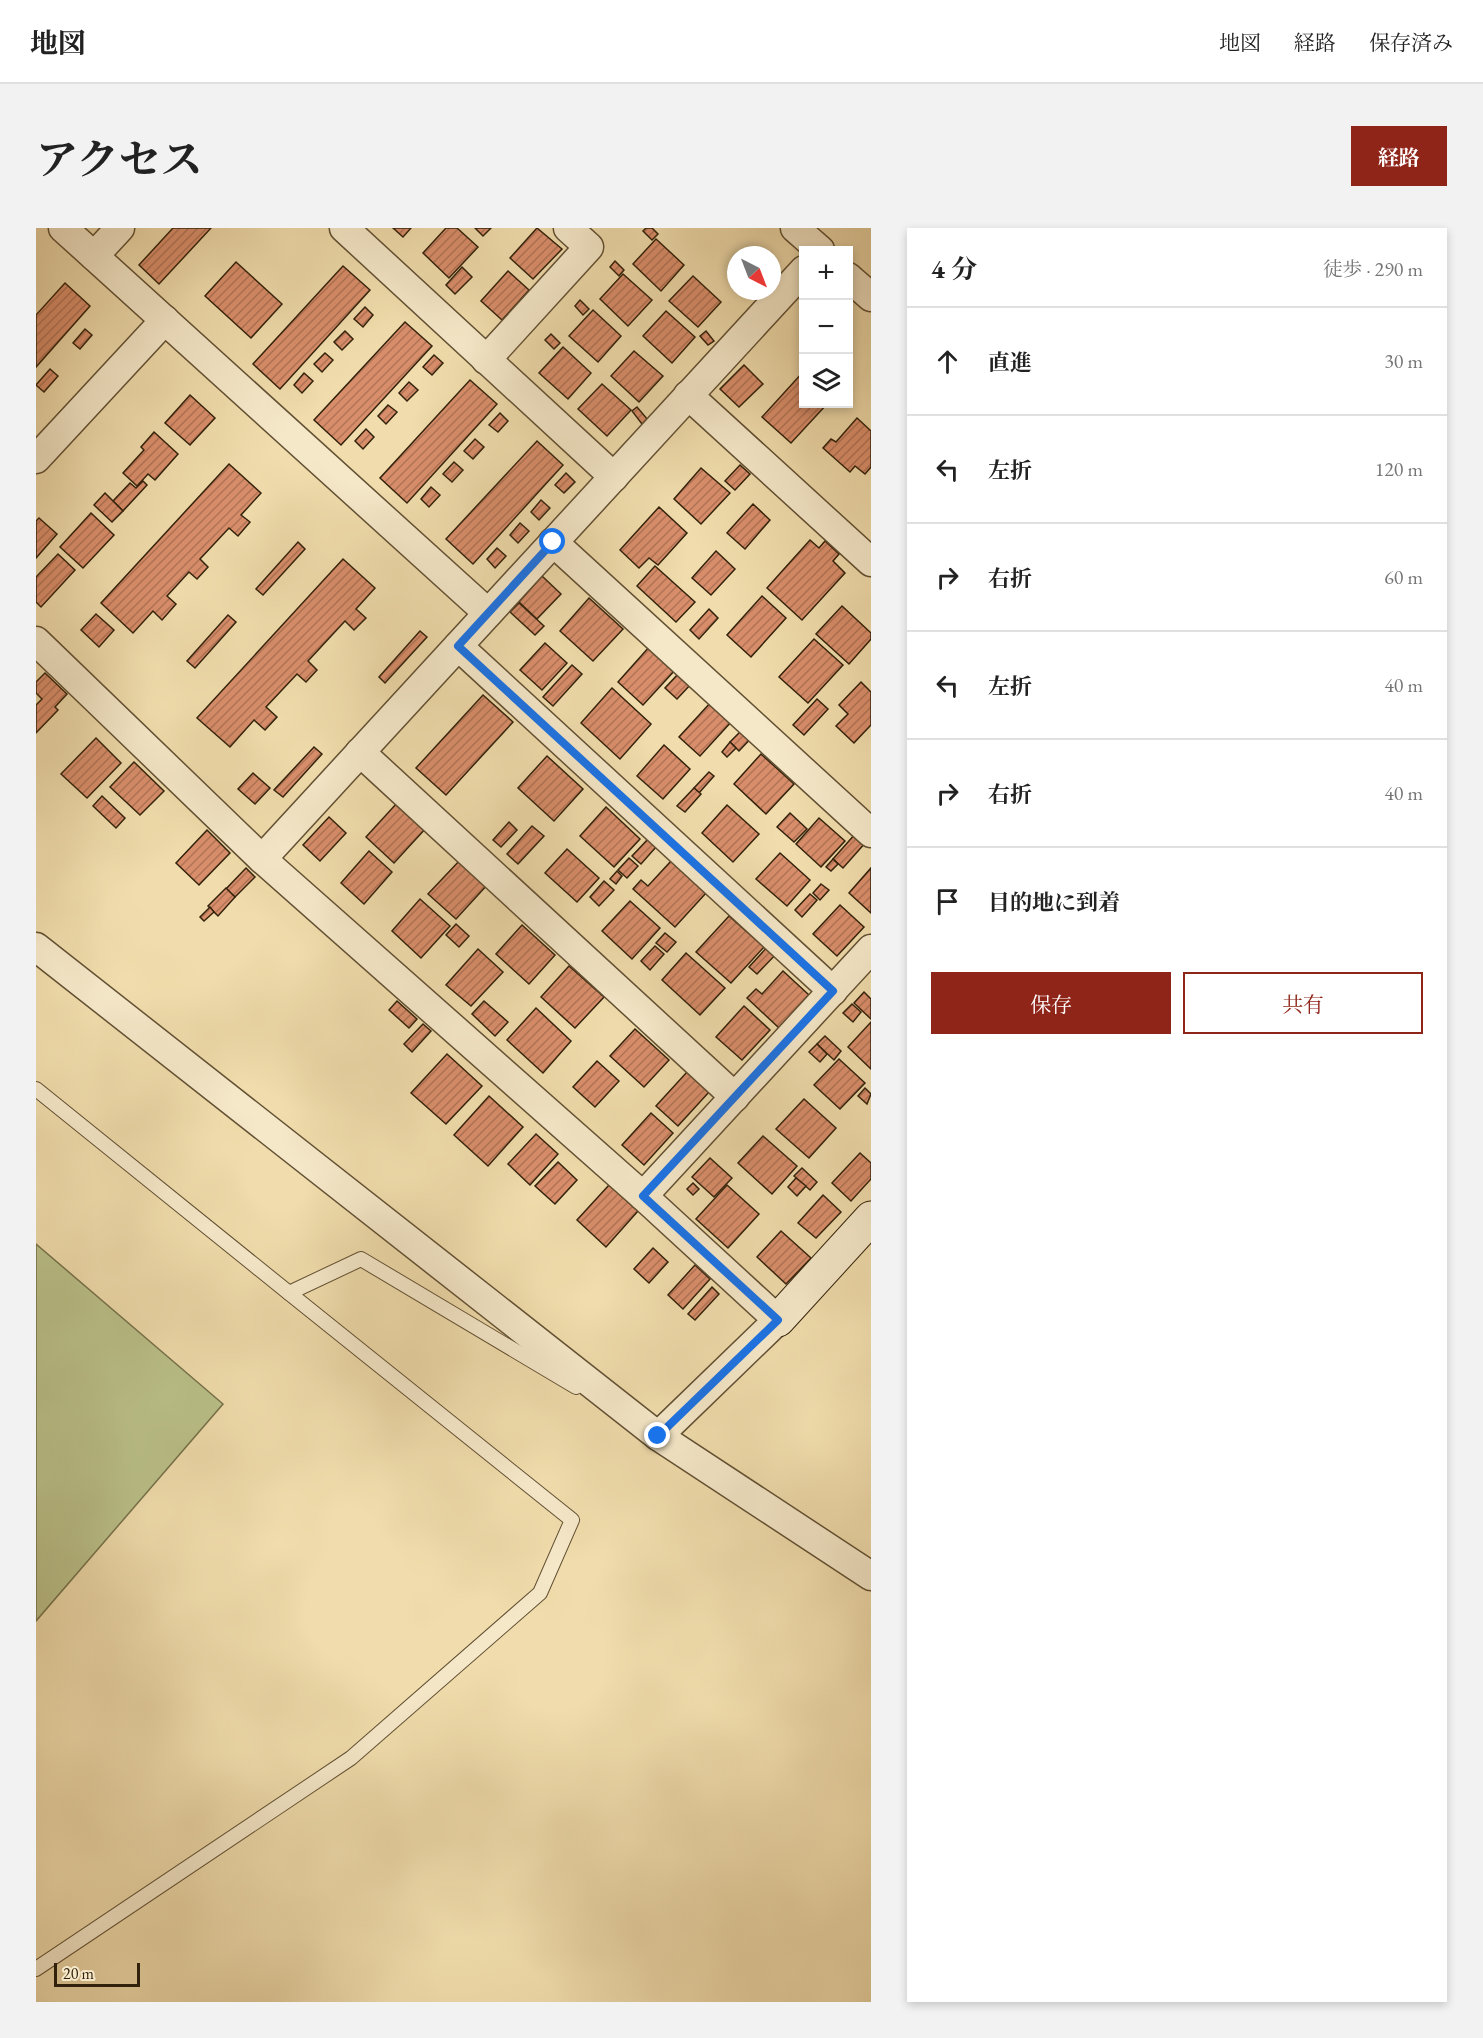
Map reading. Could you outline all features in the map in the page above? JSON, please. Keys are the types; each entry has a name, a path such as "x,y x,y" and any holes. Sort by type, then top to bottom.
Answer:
{"street":[{"path":"63,228 488,613"},
{"path":"94,256 120,228"},
{"path":"344,228 614,477"},
{"path":"486,360 589,248 568,228"},
{"path":"795,228 815,246"},
{"path":"262,859 799,275"},
{"path":"853,281 871,297"},
{"path":"36,459 165,320"},
{"path":"688,395 871,562"},
{"path":"553,542 871,833"},
{"path":"36,641 262,859 643,1196 778,1320"},
{"path":"458,646 833,991"},
{"path":"360,752 735,1096"},
{"path":"36,947 658,1436 871,1576"},
{"path":"643,1196 871,950"},
{"path":"658,1436 778,1320 871,1218"}],"lane":[{"path":"36,1089 572,1520 540,1593 351,1758 36,1969"},
{"path":"289,1293 361,1259 658,1436"}],"green space":[{"path":"36,1244 223,1404 36,1621"}],"building":[{"path":"173,228 211,228 159,284 139,265"},
{"path":"393,228 411,228 403,237"},
{"path":"446,228 457,228 478,247 449,278 423,253"},
{"path":"475,228 491,228 483,236"},
{"path":"537,228 562,249 533,279 510,258"},
{"path":"646,228 652,228 658,234 652,240 643,231"},
{"path":"656,239 684,265 661,291 633,264"},
{"path":"615,261 624,270 619,276 610,267"},
{"path":"236,262 282,304 251,338 205,296"},
{"path":"343,266 370,290 280,389 253,364"},
{"path":"462,267 472,277 455,294 446,285"},
{"path":"508,271 529,290 502,320 481,301"},
{"path":"623,274 652,300 628,326 600,299"},
{"path":"693,276 721,302 698,327 669,301"},
{"path":"65,283 90,306 36,367 36,315"},
{"path":"580,300 589,309 583,315 575,306"},
{"path":"365,307 373,315 363,327 354,319"},
{"path":"593,310 621,336 598,362 569,336"},
{"path":"666,311 695,337 672,363 643,336"},
{"path":"405,322 432,346 341,445 314,420"},
{"path":"85,329 92,335 80,349 73,343"},
{"path":"345,331 353,339 342,350 334,342"},
{"path":"706,331 714,341 708,345 700,336"},
{"path":"551,334 560,343 554,349 545,340"},
{"path":"563,347 591,373 568,399 539,373"},
{"path":"634,351 663,376 639,402 611,376"},
{"path":"325,353 333,360 322,372 314,364"},
{"path":"434,355 443,363 432,375 423,367"},
{"path":"744,365 763,384 739,407 720,389"},
{"path":"50,369 58,376 44,392 36,385"},
{"path":"304,373 313,381 302,393 294,385"},
{"path":"799,376 799,408 823,408 791,443 762,417"},
{"path":"470,380 497,404 407,503 380,478"},
{"path":"409,382 418,390 407,401 399,393"},
{"path":"602,384 631,410 607,436 578,409"},
{"path":"190,395 215,418 190,445 165,423"},
{"path":"388,405 397,412 386,424 378,416"},
{"path":"637,407 648,420 642,424 632,411"},
{"path":"500,413 508,421 498,432 489,425"},
{"path":"857,418 871,431 871,467 865,474 855,466 850,472 823,448 831,439 836,442"},
{"path":"366,429 374,437 363,449 355,441"},
{"path":"154,432 178,454 155,480 148,474 137,486 123,473 144,450 141,447"},
{"path":"475,439 484,447 473,459 464,451"},
{"path":"537,441 563,465 473,564 446,539"},
{"path":"454,462 463,470 452,482 443,474"},
{"path":"229,464 261,493 241,515 250,522 238,536 229,528 200,559 208,567 197,579 189,572 167,596 176,604 162,620 153,611 133,633 101,603"},
{"path":"740,465 750,474 735,490 725,481"},
{"path":"701,468 730,493 701,524 674,499"},
{"path":"566,473 575,482 564,493 555,485"},
{"path":"143,481 147,485 123,511 113,501 130,483 136,488"},
{"path":"431,487 440,495 429,507 421,499"},
{"path":"105,493 123,511 112,522 94,505"},
{"path":"541,500 550,508 539,520 531,512"},
{"path":"753,504 770,520 745,549 727,533"},
{"path":"659,507 687,533 658,565 649,558 639,568 620,550"},
{"path":"91,513 114,535 83,568 60,547"},
{"path":"39,518 57,534 36,558 36,521"},
{"path":"520,523 529,531 518,543 510,535"},
{"path":"810,540 819,548 825,541 839,554 833,561 845,573 802,620 767,588"},
{"path":"298,542 305,549 263,595 256,589"},
{"path":"497,548 506,556 495,568 487,559"},
{"path":"716,551 735,569 711,595 692,578"},
{"path":"58,554 75,570 41,607 36,602 36,577"},
{"path":"343,559 375,588 356,609 366,618 354,630 345,621 308,661 317,670 306,682 297,674 266,707 277,717 265,730 254,720 230,747 197,718"},
{"path":"655,566 695,602 676,622 637,586"},
{"path":"542,576 561,594 537,619 519,602"},
{"path":"762,596 786,618 751,657 727,635"},
{"path":"589,598 623,629 593,661 560,631"},
{"path":"519,603 544,626 535,635 510,612"},
{"path":"842,606 871,633 871,639 849,664 816,634"},
{"path":"709,609 718,618 699,639 690,630"},
{"path":"96,614 114,630 99,647 81,630"},
{"path":"228,615 236,622 195,668 187,661"},
{"path":"420,631 427,637 385,683 379,677"},
{"path":"814,639 843,665 808,703 779,677"},
{"path":"545,643 567,663 542,690 520,670"},
{"path":"650,646 676,669 643,705 618,682"},
{"path":"572,665 582,674 553,706 543,697"},
{"path":"45,673 67,694 55,707 58,710 36,733 36,705 42,699 36,693 36,682"},
{"path":"679,673 691,684 677,699 665,688"},
{"path":"861,682 871,692 871,725 854,743 836,726 848,714 839,705"},
{"path":"612,688 651,724 620,759 581,723"},
{"path":"483,695 513,722 446,795 416,768"},
{"path":"817,699 828,709 804,735 793,725"},
{"path":"711,702 732,721 700,756 679,737"},
{"path":"747,725 756,733 739,751 730,742"},
{"path":"96,738 121,763 87,798 61,774"},
{"path":"730,742 736,748 727,757 722,752"},
{"path":"664,745 690,769 663,799 637,776"},
{"path":"314,747 322,754 283,797 274,790"},
{"path":"761,754 794,784 766,814 734,784"},
{"path":"547,756 583,789 554,821 518,788"},
{"path":"134,762 164,791 140,815 110,787"},
{"path":"709,772 714,776 699,793 694,788"},
{"path":"253,773 270,788 255,804 238,789"},
{"path":"694,788 701,794 685,812 677,806"},
{"path":"102,796 125,818 116,828 93,806"},
{"path":"397,803 426,828 394,863 366,837"},
{"path":"727,805 759,834 733,862 702,833"},
{"path":"606,807 640,839 614,867 580,836"},
{"path":"790,813 807,829 794,842 777,827"},
{"path":"329,817 346,833 320,861 303,845"},
{"path":"819,818 845,841 821,867 796,844"},
{"path":"509,822 517,830 501,847 493,840"},
{"path":"532,826 544,836 518,864 507,854"},
{"path":"207,830 230,853 199,885 176,863"},
{"path":"856,833 866,842 843,868 833,859"},
{"path":"648,839 656,847 641,864 632,856"},
{"path":"567,849 599,878 577,902 545,873"},
{"path":"369,851 392,872 364,904 341,883"},
{"path":"780,853 810,880 787,906 756,879"},
{"path":"629,858 638,866 627,878 618,870"},
{"path":"461,859 488,884 456,919 428,894"},
{"path":"833,859 838,864 831,871 826,867"},
{"path":"671,861 706,893 675,927 633,889 641,880 648,886"},
{"path":"246,868 255,877 235,897 226,889"},
{"path":"871,868 871,913 849,893"},
{"path":"617,871 622,876 616,884 610,879"},
{"path":"604,881 614,890 599,906 590,897"},
{"path":"821,884 829,890 820,900 813,893"},
{"path":"226,888 235,897 218,916 208,906"},
{"path":"810,894 817,900 802,917 795,910"},
{"path":"420,899 450,926 421,958 392,931"},
{"path":"630,901 660,928 632,959 602,931"},
{"path":"840,905 864,927 837,956 813,934"},
{"path":"210,907 214,912 204,921 200,917"},
{"path":"729,916 764,947 731,983 696,952"},
{"path":"456,924 469,936 459,947 446,935"},
{"path":"522,925 555,955 529,984 496,954"},
{"path":"665,933 676,942 667,952 656,943"},
{"path":"770,944 778,952 757,974 749,967"},
{"path":"655,946 664,954 650,970 641,961"},
{"path":"478,949 503,972 471,1006 446,985"},
{"path":"686,953 725,988 700,1015 662,980"},
{"path":"569,966 604,997 575,1028 541,997"},
{"path":"783,971 809,995 779,1028 747,998 756,989 762,994"},
{"path":"864,992 871,999 871,1019 854,1003"},
{"path":"397,1001 417,1019 409,1028 389,1010"},
{"path":"484,1001 508,1022 495,1036 472,1014"},
{"path":"852,1004 861,1012 853,1022 843,1013"},
{"path":"744,1006 770,1030 742,1060 716,1037"},
{"path":"536,1008 571,1041 543,1073 507,1040"},
{"path":"871,1022 871,1069 848,1047"},
{"path":"423,1024 431,1031 412,1052 404,1044"},
{"path":"635,1029 669,1060 644,1087 610,1056"},
{"path":"825,1036 841,1051 834,1060 817,1044"},
{"path":"817,1044 827,1054 820,1062 809,1052"},
{"path":"447,1054 482,1086 446,1124 411,1093"},
{"path":"839,1059 865,1083 840,1109 814,1085"},
{"path":"597,1061 619,1081 595,1107 573,1087"},
{"path":"687,1072 709,1092 678,1126 656,1106"},
{"path":"865,1088 871,1094 867,1104 858,1096"},
{"path":"489,1096 523,1127 488,1166 454,1135"},
{"path":"804,1099 836,1128 809,1158 776,1129"},
{"path":"651,1113 673,1133 644,1165 622,1145"},
{"path":"536,1134 558,1154 530,1185 508,1164"},
{"path":"763,1136 797,1166 772,1194 738,1163"},
{"path":"860,1153 871,1163 871,1179 851,1201 832,1183"},
{"path":"710,1158 732,1178 714,1197 692,1177"},
{"path":"558,1162 577,1180 555,1204 535,1186"},
{"path":"802,1168 817,1182 810,1190 794,1176"},
{"path":"796,1178 806,1186 797,1196 788,1187"},
{"path":"693,1183 699,1189 693,1195 687,1189"},
{"path":"609,1185 638,1211 606,1247 577,1220"},
{"path":"727,1185 759,1214 728,1248 696,1219"},
{"path":"823,1195 841,1212 816,1238 798,1223"},
{"path":"781,1231 811,1258 786,1284 757,1257"},
{"path":"653,1248 668,1262 649,1283 634,1269"},
{"path":"695,1265 710,1279 683,1309 668,1295"},
{"path":"712,1287 719,1294 695,1320 688,1314"}],"route":[{"path":"553,542 458,646 833,991 643,1196 778,1320 658,1436"}]}
